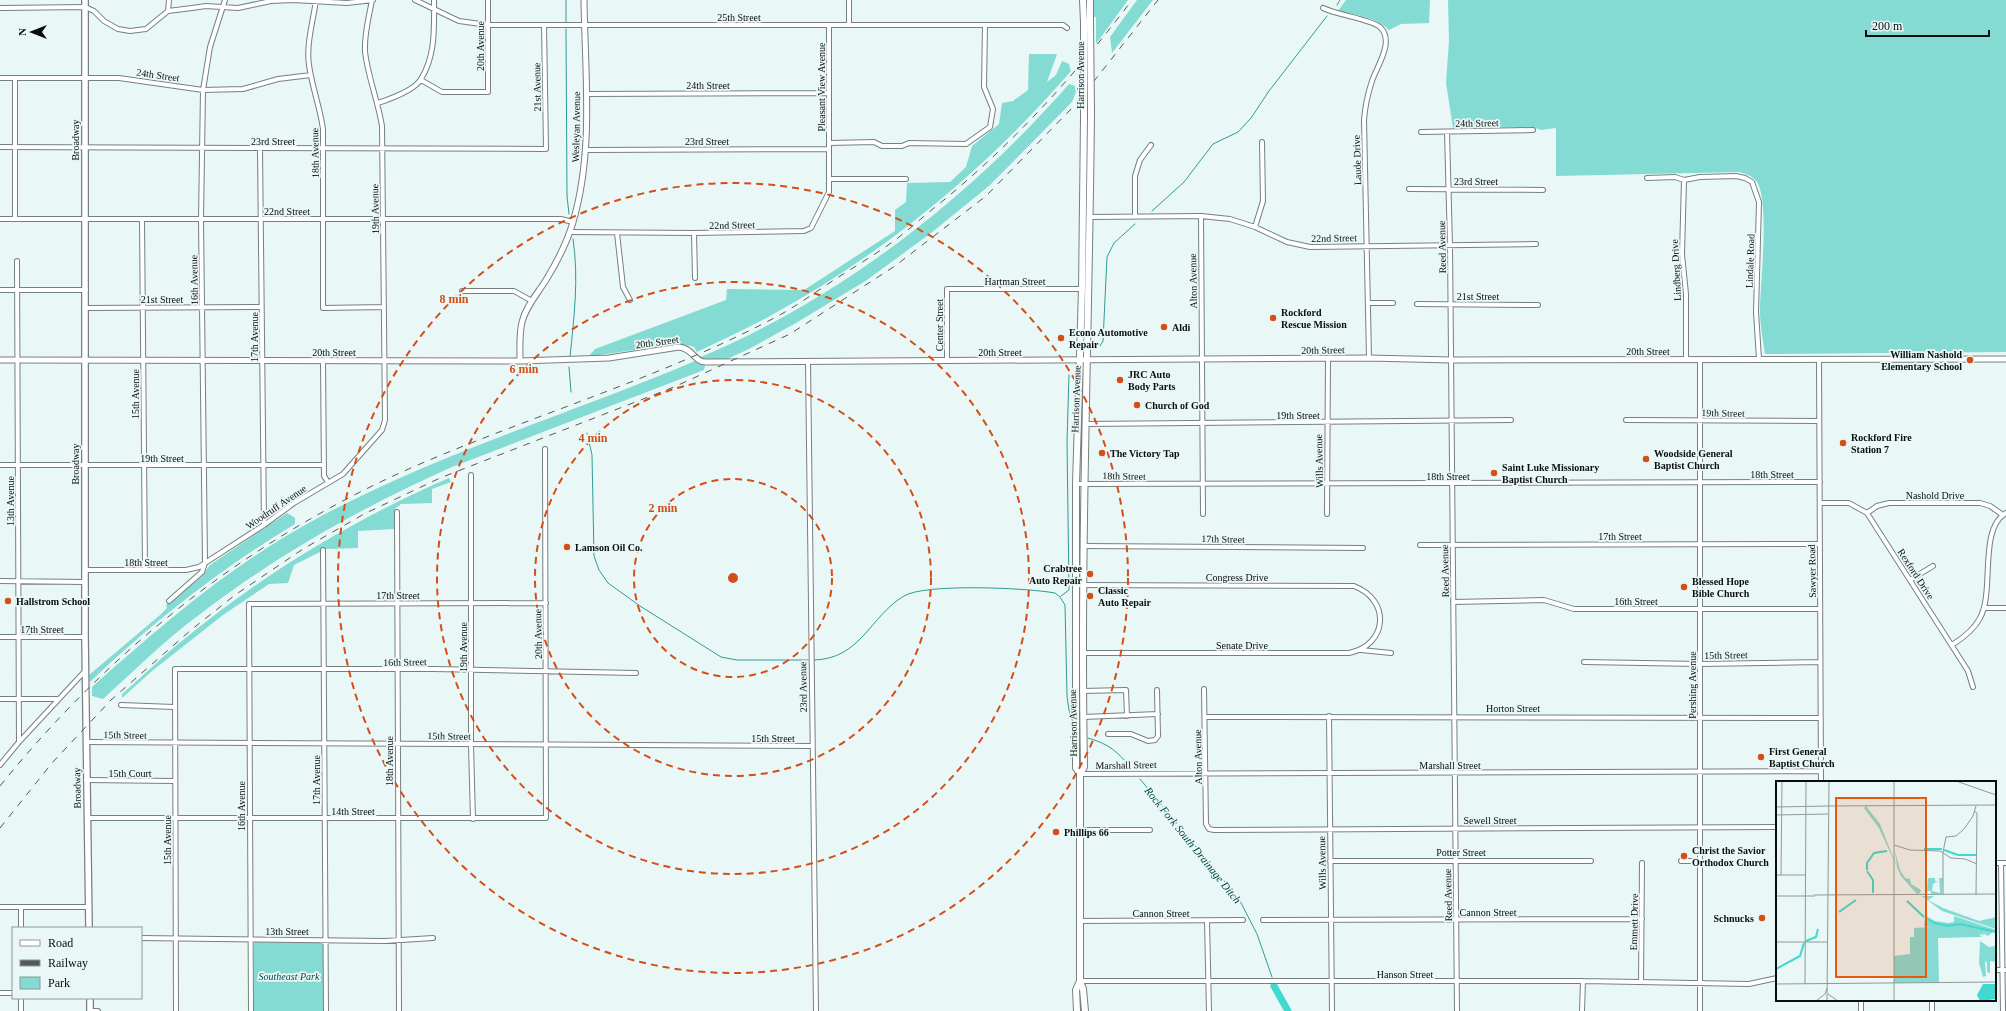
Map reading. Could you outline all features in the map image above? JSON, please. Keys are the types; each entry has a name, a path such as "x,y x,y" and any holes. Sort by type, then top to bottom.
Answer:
{"main road":[{"name":"Broadway","path":"85,0 85,671 90,927"},
{"name":"Harrison Avenue","path":"1080,774 1076,768 1079,585 1083,546 1083,484 1088,361 1091,113 1087,22 1083,0"},
{"name":"Harrison Avenue","path":"1077,1011 1076,990 1080,981 1080,774 1084,768 1082,653 1076,484 1082,290 1084,119 1087,22 1090,0"},
{"name":"Harrison Avenue","path":"1080,981 1084,989 1085,1011"},
{"path":"90,999 90,1011"}],"street":[{"path":"168,11 169,0"},
{"name":"16th Avenue","path":"205,563 201,219 203,90 210,47 225,0"},
{"path":"0,8 85,7 94,10 104,21 118,29 130,31 146,29 168,11 206,6 238,8 271,1 293,0 347,3 372,0"},
{"name":"19th Avenue","path":"372,0 366,28 365,51 382,126 385,420"},
{"name":"25th Street","path":"414,0 434,8 459,21 488,25 1063,25 1067,28"},
{"path":"378,103 400,95 421,80 433,46 434,0"},
{"name":"20th Avenue","path":"421,80 442,92 488,92 488,0"},
{"name":"Wesleyan Avenue","path":"520,361 520,342 523,321 532,301 560,254 570,232 582,182 586,150 584,0"},
{"path":"849,0 849,24"},
{"name":"18th Avenue","path":"316,1 308,51 311,75 321,114 324,149 324,308 384,308"},
{"name":"Laude Drive","path":"1323,8 1332,13 1380,27 1386,36 1386,44 1372,82 1365,107 1364,134 1369,358"},
{"name":"Pleasant View Avenue","path":"828,148 829,25"},
{"path":"828,143 874,142 882,146 902,146 909,142 966,144 990,127 993,110 984,87 985,25"},
{"name":"21st Avenue","path":"544,26 546,149"},
{"name":"24th Street","path":"0,78 119,78 203,90 243,89 278,79 311,75"},
{"path":"15,78 15,218"},
{"name":"24th Street","path":"586,94 829,93"},
{"name":"24th Street","path":"1421,132 1533,130"},
{"name":"Reed Avenue","path":"1448,132 1457,1011"},
{"path":"1255,227 1263,201 1262,142"},
{"path":"1135,216 1135,176 1140,160 1151,144"},
{"name":"23rd Street","path":"0,147 203,149 546,149"},
{"name":"17th Avenue","path":"260,148 262,466 264,525"},
{"name":"22nd Street","path":"570,232 694,234 804,231 811,228 829,192 828,148"},
{"name":"23rd Street","path":"586,150 828,148"},
{"name":"Lindale Road","path":"1684,180 1700,177 1736,176 1745,178 1752,182 1759,202 1756,312 1759,359"},
{"path":"1647,178 1675,177 1684,180"},
{"path":"829,179 906,179"},
{"name":"Lindberg Drive","path":"1684,180 1682,254 1686,294 1686,360"},
{"name":"23rd Street","path":"1409,189 1543,190"},
{"name":"22nd Street","path":"1090,216 1201,216 1230,219 1255,227 1287,242 1310,247 1367,245 1536,244"},
{"name":"Alton Avenue","path":"1201,216 1203,514"},
{"name":"22nd Street","path":"0,219 561,219 573,222"},
{"name":"15th Avenue","path":"142,219 145,570"},
{"path":"616,233 623,287 630,300"},
{"path":"694,234 695,278"},
{"name":"13th Avenue","path":"17,261 17,637 19,742"},
{"name":"Hartman Street","path":"947,289 1082,290"},
{"name":"Center Street","path":"946,361 947,289"},
{"path":"0,290 86,290"},
{"path":"462,291 514,291 532,301"},
{"path":"1368,303 1393,303"},
{"name":"21st Street","path":"1417,304 1538,304"},
{"name":"21st Street","path":"86,308 262,307"},
{"name":"20th Street","path":"0,360 520,361 608,358 679,347 690,350 702,362 1088,361 1369,358 1451,360 2006,359"},
{"name":"Wills Avenue","path":"1327,514 1328,484 1326,423 1328,359"},
{"name":"Sawyer Road","path":"1820,359 1821,781"},
{"name":"Pershing Avenue","path":"1700,360 1700,1011"},
{"path":"324,361 324,476 328,482"},
{"name":"23rd Avenue","path":"808,362 816,1011"},
{"name":"Woodruff Avenue","path":"168,601 202,572 205,563 328,482 343,474 352,466 382,430 385,420"},
{"name":"19th Street","path":"1085,424 1326,423 1511,420"},
{"name":"19th Street","path":"1626,420 1700,422 1820,421"},
{"name":"20th Avenue","path":"545,449 547,671 546,818"},
{"name":"19th Street","path":"0,465 324,465"},
{"name":"19th Avenue","path":"471,475 471,745 474,819"},
{"name":"18th Street","path":"1076,484 1203,485 1820,482"},
{"path":"1820,503 1849,504 1867,513"},
{"name":"Nashold Drive","path":"1867,513 1877,506 1889,503 1980,503 1990,506 2004,514"},
{"name":"18th Avenue","path":"397,512 397,819 399,1011"},
{"name":"Rexford Drive","path":"1867,513 1968,671 1974,687"},
{"path":"1952,645 1965,637 1976,625 1984,608 1992,533 2004,514"},
{"name":"17th Street","path":"1420,545 1700,543 1820,544"},
{"name":"17th Street","path":"1083,546 1363,548"},
{"name":"17th Avenue","path":"323,550 326,1011"},
{"name":"18th Street","path":"85,570 186,570 199,567 205,563"},
{"path":"1910,580 1933,566"},
{"path":"0,581 86,582"},
{"name":"Congress Drive","path":"1079,585 1354,586 1365,590 1371,595 1379,609 1380,616 1373,639 1367,647 1361,650"},
{"name":"16th Street","path":"1453,602 1544,600 1574,609 1820,609"},
{"name":"16th Avenue","path":"251,602 248,606 250,939 252,1011"},
{"name":"17th Street","path":"251,602 546,603"},
{"path":"1984,608 2006,608"},
{"name":"17th Street","path":"0,637 85,637"},
{"name":"Senate Drive","path":"1082,653 1349,653 1361,650 1391,653"},
{"name":"15th Street","path":"1584,662 1700,664 1820,662"},
{"name":"16th Street","path":"175,669 249,668 636,673"},
{"name":"15th Avenue","path":"175,669 174,818 176,1011"},
{"path":"0,764 57,699 85,671"},
{"name":"Alton Avenue","path":"1204,689 1206,824"},
{"path":"1082,691 1126,690 1127,716"},
{"path":"1108,734 1131,734 1148,741 1155,740 1158,736 1157,690"},
{"path":"0,699 57,699"},
{"path":"120,705 174,707"},
{"path":"1083,717 1158,714"},
{"name":"Wills Avenue","path":"1329,716 1332,1011"},
{"name":"Horton Street","path":"1205,717 1454,716 1820,718"},
{"name":"15th Street","path":"86,742 812,746"},
{"name":"Marshall Street","path":"1080,774 1206,772 1455,773 1821,771"},
{"name":"15th Court","path":"86,780 174,781"},
{"name":"14th Street","path":"87,818 546,818"},
{"name":"Sewell Street","path":"1206,824 1209,828 1214,830 1776,826"},
{"path":"1080,830 1150,830"},
{"name":"Potter Street","path":"1330,860 1591,861"},
{"path":"1681,861 1700,861"},
{"name":"Emmett Drive","path":"1641,982 1642,863"},
{"path":"2002,1011 2004,970 2004,863"},
{"path":"0,907 89,907"},
{"path":"21,907 21,927"},
{"name":"Cannon Street","path":"1263,920 1642,919"},
{"name":"Cannon Street","path":"1079,921 1243,920"},
{"path":"1208,921 1209,1011"},
{"name":"13th Street","path":"142,938 398,940 433,938"},
{"name":"Hanson Street","path":"1080,981 1583,981 1730,982 1749,984 1776,978"},
{"path":"1582,1011 1583,981"},
{"path":"0,993 12,993"},
{"path":"21,999 21,1011"},
{"path":"90,1011 98,1011"}],"green space":[{"path":"1093,0 1128,0 1096,44 1096,17 1093,17"},
{"path":"1137,0 1153,0 1112,53 1110,37"},
{"path":"1346,0 1430,0 1429,23 1401,24 1389,30 1372,19 1338,11"},
{"path":"1448,0 2006,0 2006,352 1765,354 1760,311 1764,225 1761,192 1757,182 1753,178 1739,172 1556,176 1556,128 1541,130 1533,127 1453,128 1446,83 1449,41"},
{"path":"1029,54 1057,54 1047,82 1056,75 1062,61 1069,64 1071,71 1004,142 968,175 893,237 853,265 812,292 770,316 697,352 694,347 675,345 589,356 595,349 726,300 727,289 804,290 895,231 895,210 906,202 907,183 950,182 966,167 972,146 999,124 1002,103 1013,101 1028,90"},
{"path":"1069,84 1075,86 1076,92 1072,102 989,186 931,233 867,280 796,323 749,349 727,359 707,359 701,357 753,333 804,305 853,275 900,241 989,167"},
{"path":"695,361 705,366 704,370 452,467 418,482 353,516 290,552 229,593 174,635 103,699 92,696 92,687 169,620 249,560 277,541 307,524 354,499 401,477 499,437"},
{"path":"449,478 451,482 432,489 432,503 401,504 395,509 395,529 358,531 358,548 326,549 294,565 288,583 269,584 223,615 152,671 122,698 122,694 179,643 218,612 281,568 346,529"},
{"path":"287,513 295,518 295,524 240,559 188,597 138,638 90,682 89,675 160,615 167,608 166,605 201,577 210,565"},
{"name":"Southeast Park","path":"255,942 321,943 323,945 323,1011 254,1011"}],"waterway":[{"path":"566,0 566,22"},
{"path":"1337,5 1340,0"},
{"path":"1152,211 1184,182 1213,144 1238,132 1251,118 1269,91 1327,16"},
{"path":"566,29 567,196 569,214"},
{"path":"1100,346 1103,341 1107,257 1114,243 1135,224"},
{"path":"570,357 576,283 573,239"},
{"path":"569,367 571,392"},
{"path":"1061,596 1069,590 1067,441 1069,375"},
{"path":"587,433 592,455 594,556 599,570 608,583 640,606 721,657 737,660 808,660"},
{"path":"814,660 830,658 854,645 892,604 904,596 915,592 954,588 1001,588 1055,593 1060,597 1065,605 1067,696 1073,723"},
{"name":"Rock Fork South Drainage Ditch","path":"1088,738 1102,743 1112,749 1131,768"},
{"name":"Rock Fork South Drainage Ditch","path":"1140,779 1239,899 1257,934 1272,977"},
{"name":"Rock Fork South Drainage Ditch","path":"1274,986 1288,1011"}],"railway":[{"path":"0,786 44,735 90,687 139,641 190,599 244,560 301,525 359,492 420,464 646,376 734,338 785,312 884,248 962,185 1014,136 1064,84 1132,0"},
{"path":"0,828 52,763 111,700 191,630 235,595 303,549 364,514 440,478 674,387 790,334 895,266 986,196 1076,104 1158,0"}],"place":[{"name":"Rockford Rescue Mission","path":"1273,318"},
{"name":"Aldi","path":"1164,327"},
{"name":"Econo Automotive Repair","path":"1061,338"},
{"name":"William Nashold Elementary School","path":"1970,360"},
{"name":"JRC Auto Body Parts","path":"1120,380"},
{"name":"Church of God","path":"1137,405"},
{"name":"Rockford Fire Station 7","path":"1843,443"},
{"name":"The Victory Tap","path":"1102,453"},
{"name":"Woodside General Baptist Church","path":"1646,459"},
{"name":"Saint Luke Missionary Baptist Church","path":"1494,473"},
{"name":"Lamson Oil Co.","path":"567,547"},
{"name":"Crabtree Auto Repair","path":"1090,574"},
{"name":"Blessed Hope Bible Church","path":"1684,587"},
{"name":"Classic Auto Repair","path":"1090,596"},
{"name":"Hallstrom School","path":"8,601"},
{"name":"First General Baptist Church","path":"1761,757"},
{"name":"Phillips 66","path":"1056,832"},
{"name":"Christ the Savior Orthodox Church","path":"1684,856"},
{"name":"Schnucks","path":"1762,918"}]}
